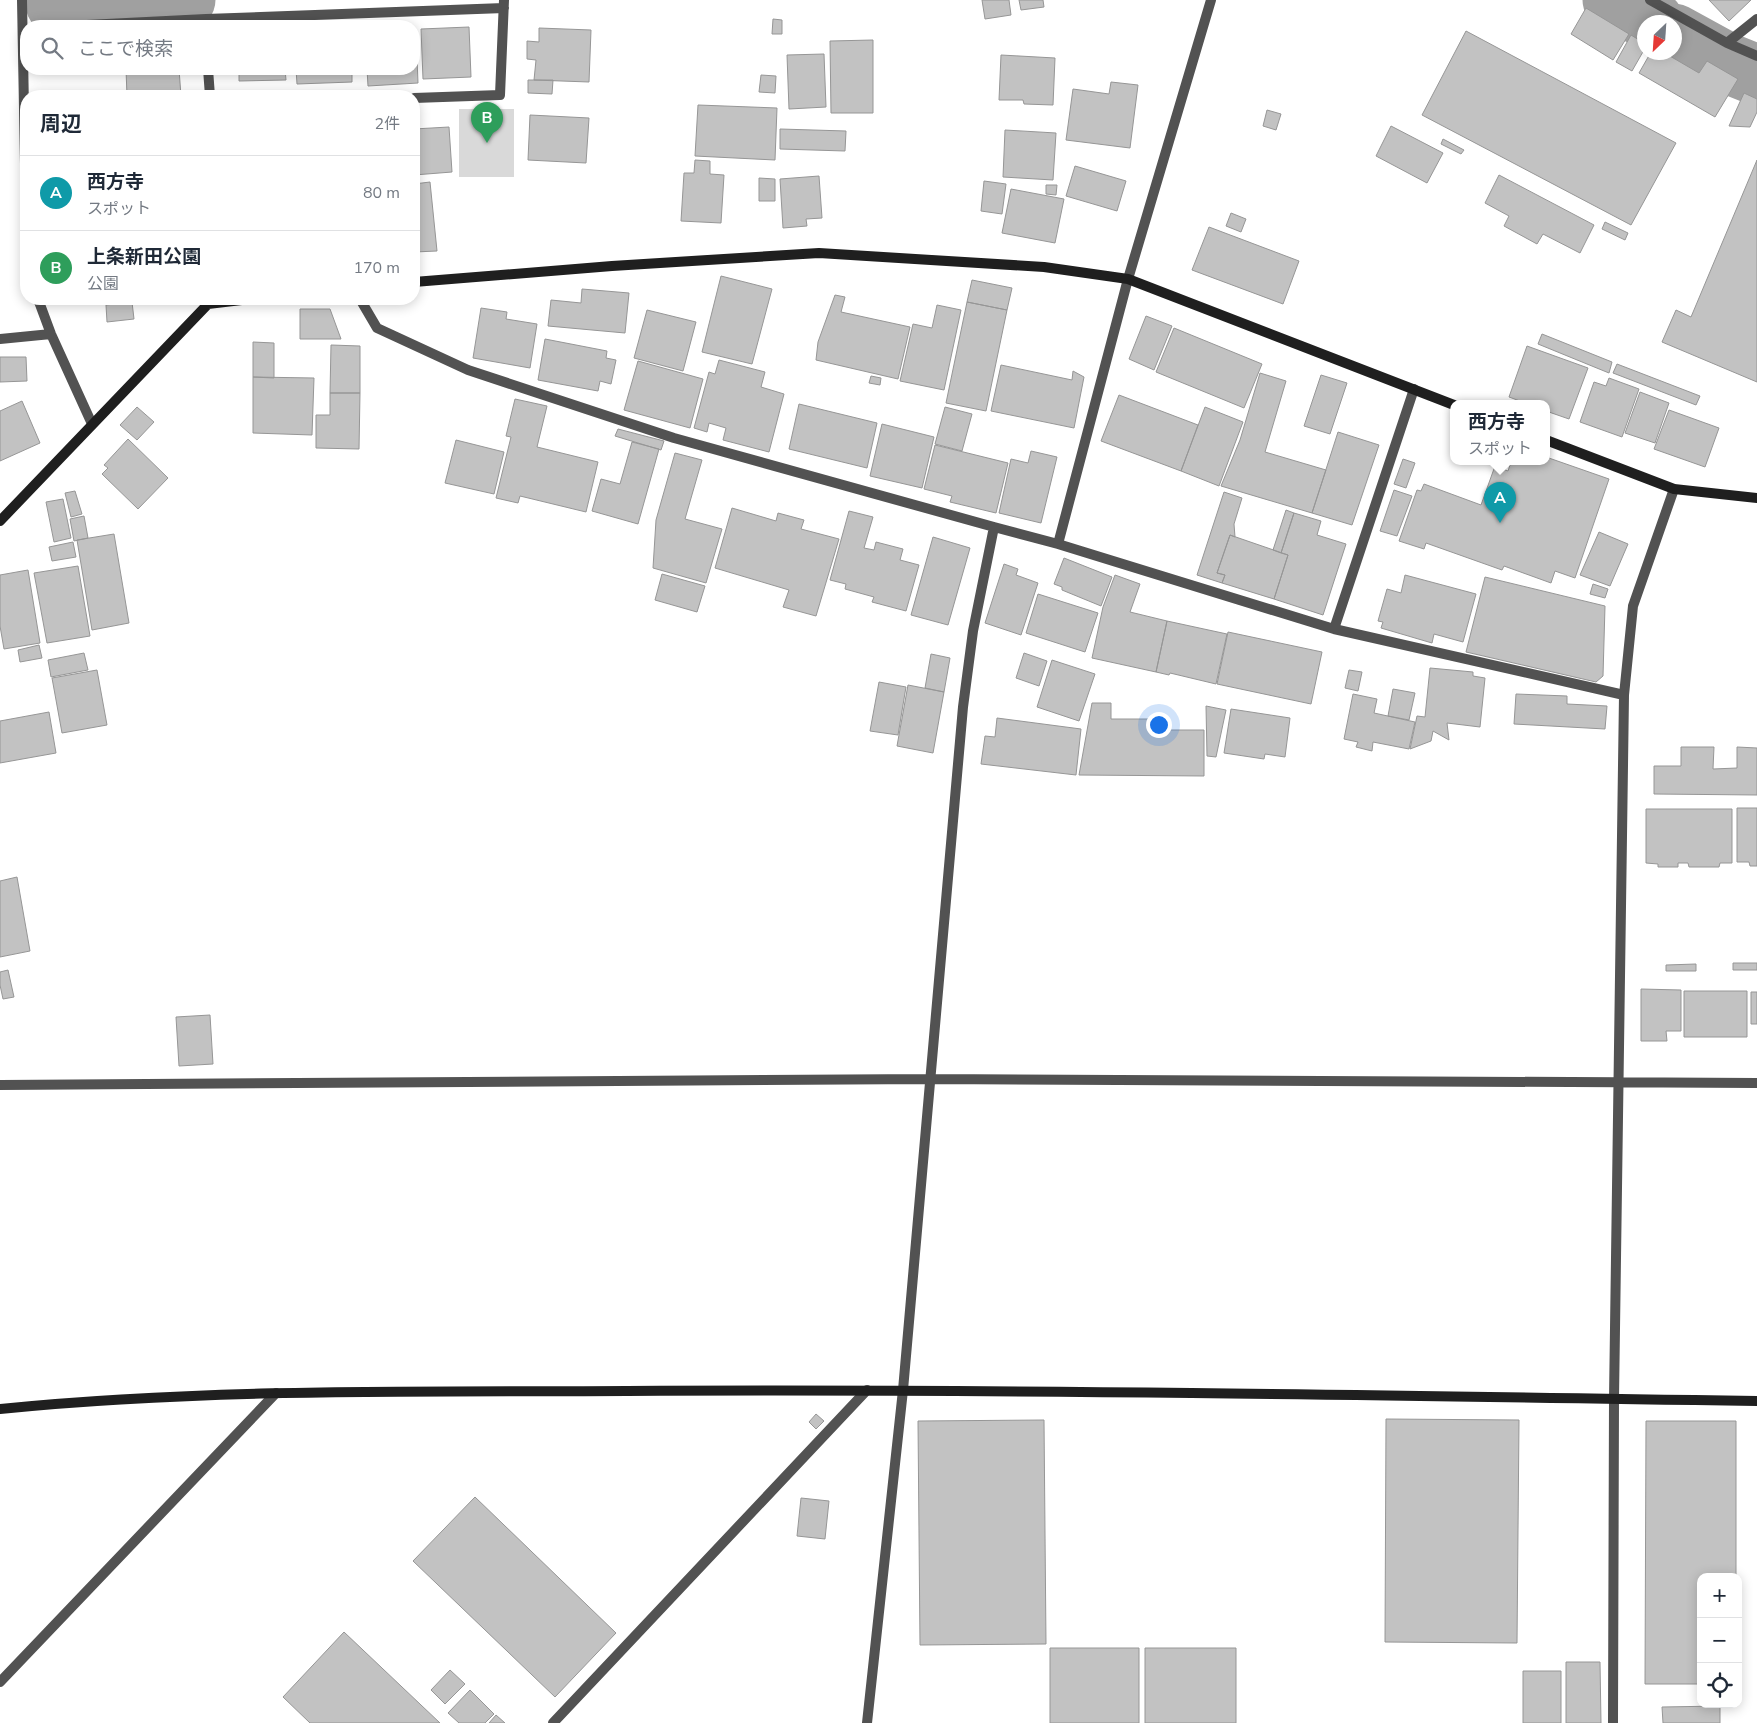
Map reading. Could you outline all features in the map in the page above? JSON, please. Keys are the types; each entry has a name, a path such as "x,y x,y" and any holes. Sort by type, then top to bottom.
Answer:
{"street":[{"path":"22,0 23,20"},
{"path":"1058,544 1128,279 1211,0"},
{"path":"1650,0 1727,43 1757,56"},
{"path":"239,20 504,4 500,95 420,98"},
{"path":"1727,43 1757,18"},
{"path":"24,75 25,90"},
{"path":"208,75 210,90"},
{"path":"420,282 612,266 819,253 1044,267 1128,279 1450,403"},
{"path":"40,305 51,334 92,424"},
{"path":"0,521 207,305"},
{"path":"364,305 377,328 468,370 674,438 1058,544 1334,630 1624,695"},
{"path":"0,339 51,334"},
{"path":"1334,630 1414,389"},
{"path":"1550,442 1674,489 1757,498"},
{"path":"1613,1723 1614,1399 1624,695 1632,606 1674,489"},
{"path":"867,1723 903,1390 963,707 973,631 994,527"},
{"path":"0,1085 930,1079 1757,1084"},
{"path":"553,1723 867,1390"},
{"path":"0,1409 78,1401 276,1393 867,1390 1757,1401"},
{"path":"0,1682 276,1393"}],"shaded area":[{"path":"459,109 514,109 514,177 459,177"}],"building":[{"path":"982,0 1009,0 1011,15 985,19"},
{"path":"1019,0 1043,0 1044,7 1021,10"},
{"path":"1709,0 1751,0 1729,21"},
{"path":"1586,8 1629,34 1613,60 1571,34"},
{"path":"773,19 782,20 782,34 772,34"},
{"path":"469,27 471,77 423,79 421,29"},
{"path":"539,28 591,30 589,82 534,80 536,60 527,59 527,41 539,42"},
{"path":"1466,31 1676,143 1631,225 1422,115"},
{"path":"1631,35 1637,39 1638,60 1632,71 1616,62"},
{"path":"873,40 873,113 831,113 830,41"},
{"path":"824,54 826,107 789,109 787,55"},
{"path":"1001,55 1055,58 1053,105 1024,104 1023,100 999,100"},
{"path":"1646,60 1677,60 1699,73 1707,61 1738,79 1715,117 1639,73"},
{"path":"126,75 179,75 181,90 127,90"},
{"path":"239,75 286,75 286,80 239,81"},
{"path":"296,75 352,75 352,82 297,84"},
{"path":"367,75 418,75 418,83 368,86"},
{"path":"761,75 776,76 775,93 759,92"},
{"path":"528,80 553,80 552,94 528,93"},
{"path":"1111,82 1138,85 1130,148 1066,140 1073,89 1109,94"},
{"path":"1744,93 1757,99 1757,112 1750,127 1729,126"},
{"path":"698,105 777,108 775,160 695,156"},
{"path":"1267,110 1281,114 1276,130 1263,126"},
{"path":"530,115 589,118 586,163 528,160"},
{"path":"1391,126 1443,153 1427,183 1376,156"},
{"path":"449,127 452,172 420,175 420,129"},
{"path":"780,129 846,131 845,151 780,149"},
{"path":"1005,130 1056,133 1053,180 1003,177"},
{"path":"1443,139 1464,150 1461,154 1441,144"},
{"path":"695,160 710,161 710,174 724,175 721,223 681,221 684,173 694,173"},
{"path":"1757,160 1757,382 1662,342 1676,310 1691,317"},
{"path":"1075,166 1126,181 1117,211 1066,196"},
{"path":"1499,175 1594,225 1580,253 1543,234 1537,244 1504,226 1509,216 1485,203"},
{"path":"819,176 822,218 806,219 807,226 783,228 780,179"},
{"path":"759,178 775,179 775,201 759,201"},
{"path":"984,181 1006,184 1002,214 981,211"},
{"path":"430,182 437,251 420,252 420,183"},
{"path":"1046,185 1057,185 1056,195 1046,194"},
{"path":"1011,189 1064,199 1055,243 1002,233"},
{"path":"1231,213 1246,219 1241,232 1226,226"},
{"path":"1605,222 1628,233 1625,240 1602,229"},
{"path":"1209,227 1299,261 1283,304 1192,270"},
{"path":"721,276 772,289 752,364 702,352"},
{"path":"972,280 1012,288 1007,310 967,302"},
{"path":"582,289 629,293 625,333 548,326 551,300 581,303"},
{"path":"835,295 845,297 841,312 910,327 898,379 816,360 818,342"},
{"path":"967,302 1007,310 986,411 946,403"},
{"path":"106,305 132,305 134,319 107,322"},
{"path":"937,305 961,310 944,390 900,381 913,324 932,328"},
{"path":"481,308 507,312 506,319 537,324 530,368 473,358"},
{"path":"300,309 330,309 341,339 300,339"},
{"path":"647,310 696,322 683,371 634,358"},
{"path":"1146,316 1172,326 1154,370 1129,359"},
{"path":"1174,328 1262,364 1244,408 1156,372"},
{"path":"1542,334 1612,362 1609,373 1538,344"},
{"path":"545,339 607,351 606,358 616,360 611,384 600,381 598,391 538,380"},
{"path":"253,342 274,343 274,378 253,377"},
{"path":"331,345 360,346 360,393 330,393"},
{"path":"1527,346 1588,368 1569,419 1550,412 1550,400 1517,400 1509,397"},
{"path":"0,357 26,357 27,381 0,382"},
{"path":"719,360 765,372 761,387 784,394 769,452 723,440 726,428 709,423 707,432 694,428 709,372 715,374"},
{"path":"638,361 703,379 690,428 624,410"},
{"path":"1617,364 1700,396 1696,405 1613,373"},
{"path":"1001,365 1072,380 1073,371 1084,377 1074,428 991,411"},
{"path":"1260,373 1286,381 1265,452 1326,470 1312,513 1221,486 1240,440"},
{"path":"1321,375 1347,383 1330,434 1304,426"},
{"path":"871,376 881,378 880,385 869,383"},
{"path":"253,377 314,378 312,435 253,433"},
{"path":"1609,378 1639,389 1622,437 1580,422 1594,382 1606,386"},
{"path":"1640,392 1669,403 1655,443 1625,433"},
{"path":"330,393 360,393 359,449 316,448 316,415 330,415"},
{"path":"1119,395 1198,425 1181,471 1101,441"},
{"path":"515,399 547,406 537,447 598,462 586,512 520,496 518,503 496,498 511,437 506,436"},
{"path":"22,401 40,443 0,461 0,411"},
{"path":"799,404 877,423 867,468 789,449"},
{"path":"137,407 154,422 137,440 120,425"},
{"path":"945,407 972,414 962,451 935,444"},
{"path":"1205,407 1243,422 1219,486 1181,471"},
{"path":"1669,410 1719,428 1705,467 1654,449"},
{"path":"882,424 934,437 922,488 870,476"},
{"path":"618,429 664,441 661,450 615,436"},
{"path":"1338,432 1379,445 1352,525 1312,513"},
{"path":"128,439 168,478 138,509 102,474 108,468 104,465"},
{"path":"456,440 504,452 494,494 445,483"},
{"path":"632,442 659,449 638,524 592,511 601,479 620,484"},
{"path":"935,445 1008,463 996,513 950,502 952,496 924,489"},
{"path":"1031,451 1057,457 1041,523 999,513 1011,459 1028,463"},
{"path":"675,453 702,460 685,519 722,529 706,583 653,568 656,520"},
{"path":"1550,458 1609,479 1575,578 1555,571 1551,583 1504,566 1502,570 1426,543 1424,549 1399,541 1417,490 1421,491 1424,484 1481,505 1495,466 1508,471 1510,465 1550,465"},
{"path":"1403,459 1415,463 1406,488 1394,484"},
{"path":"1394,490 1412,496 1397,536 1380,531"},
{"path":"75,491 82,514 71,517 65,493"},
{"path":"1224,492 1242,498 1234,524 1235,537 1230,535 1217,573 1225,575 1222,583 1197,575"},
{"path":"63,499 71,538 54,542 46,502"},
{"path":"732,508 776,521 778,513 804,520 801,529 839,539 816,616 783,607 789,590 715,568"},
{"path":"1286,510 1294,513 1281,553 1273,550"},
{"path":"849,511 873,517 864,548 874,550 876,542 903,549 900,560 919,565 906,611 872,602 874,597 845,589 846,584 830,580"},
{"path":"1294,513 1321,521 1317,535 1346,544 1323,615 1274,599 1288,555 1281,553"},
{"path":"84,516 88,538 74,541 70,519"},
{"path":"1599,532 1628,544 1610,586 1580,575"},
{"path":"114,534 129,623 92,630 77,540"},
{"path":"1230,535 1288,555 1274,599 1222,583 1225,575 1217,573"},
{"path":"933,537 970,548 948,625 911,615"},
{"path":"73,542 76,557 52,561 49,547"},
{"path":"1064,558 1112,577 1101,606 1062,590 1062,587 1054,584"},
{"path":"1004,564 1018,569 1016,575 1038,583 1021,635 985,623"},
{"path":"78,566 90,636 47,643 34,573"},
{"path":"28,570 40,643 4,649 0,626 0,575"},
{"path":"662,574 705,586 697,612 655,600"},
{"path":"1115,575 1140,584 1130,612 1167,621 1156,672 1092,658 1103,607"},
{"path":"1405,575 1476,594 1463,642 1434,634 1432,643 1381,628 1383,622 1378,621 1387,589 1401,593"},
{"path":"1485,577 1605,606 1603,676 1596,682 1466,652"},
{"path":"1593,584 1608,589 1605,598 1590,594"},
{"path":"1038,594 1098,613 1085,652 1026,633"},
{"path":"1167,621 1227,634 1216,684 1170,673 1169,675 1156,672"},
{"path":"1228,632 1322,652 1311,704 1217,684"},
{"path":"39,645 42,658 20,662 18,650"},
{"path":"84,653 88,670 51,677 48,660"},
{"path":"1024,653 1047,661 1039,686 1016,678"},
{"path":"931,654 950,658 944,692 925,688"},
{"path":"1052,660 1095,674 1079,721 1037,707"},
{"path":"1430,668 1473,672 1473,676 1485,678 1480,727 1447,723 1449,740 1433,731 1431,741 1410,749 1417,716 1425,717"},
{"path":"97,670 107,725 62,733 52,678"},
{"path":"1349,670 1362,672 1358,691 1345,688"},
{"path":"879,682 906,687 898,735 870,731"},
{"path":"908,685 944,692 933,753 897,746"},
{"path":"1393,689 1415,693 1409,720 1388,716"},
{"path":"1353,694 1377,699 1374,713 1415,722 1409,749 1373,742 1372,751 1356,747 1358,742 1344,739"},
{"path":"1516,694 1567,696 1567,704 1607,706 1605,729 1514,724"},
{"path":"1092,703 1111,703 1111,719 1168,719 1168,730 1204,730 1204,776 1079,775"},
{"path":"1206,706 1226,710 1216,757 1207,756"},
{"path":"1231,709 1290,718 1285,757 1265,754 1264,759 1224,753"},
{"path":"49,712 56,753 0,763 0,721"},
{"path":"997,718 1081,729 1076,775 981,764 985,736 995,737"},
{"path":"1681,747 1714,747 1713,769 1737,768 1737,747 1757,748 1757,795 1654,794 1654,766 1681,766"},
{"path":"1737,808 1757,808 1757,866 1750,866 1749,862 1737,862"},
{"path":"1646,809 1732,809 1732,863 1720,863 1719,867 1689,867 1688,863 1678,863 1678,867 1658,867 1658,864 1646,863"},
{"path":"17,877 30,951 0,957 0,881"},
{"path":"1733,963 1757,963 1757,970 1733,970"},
{"path":"1696,964 1696,971 1666,971 1666,965"},
{"path":"8,970 14,997 3,999 0,972"},
{"path":"1641,989 1681,990 1681,1031 1666,1031 1667,1041 1641,1041"},
{"path":"1684,991 1747,991 1747,1037 1684,1037"},
{"path":"1751,992 1757,992 1757,1024 1751,1024"},
{"path":"210,1015 213,1064 179,1066 176,1017"},
{"path":"816,1414 824,1421 816,1429 809,1422"},
{"path":"1386,1419 1519,1420 1517,1643 1385,1642"},
{"path":"1044,1420 1046,1644 920,1645 918,1421"},
{"path":"1646,1421 1736,1421 1736,1573 1697,1573 1697,1684 1645,1684"},
{"path":"475,1497 616,1633 555,1697 413,1561"},
{"path":"801,1498 829,1501 825,1539 797,1536"},
{"path":"344,1632 440,1723 310,1723 283,1697"},
{"path":"1050,1648 1139,1648 1139,1723 1050,1723"},
{"path":"1145,1648 1236,1648 1236,1723 1145,1723"},
{"path":"1566,1662 1600,1662 1601,1723 1566,1723"},
{"path":"450,1670 465,1684 445,1704 431,1690"},
{"path":"1523,1671 1561,1671 1561,1723 1523,1723"},
{"path":"470,1690 494,1714 485,1723 459,1723 448,1713"},
{"path":"1662,1707 1720,1708 1720,1723 1663,1723"},
{"path":"496,1715 505,1723 489,1723"}],"waterway":[{"path":"56,4 185,0"},
{"path":"1613,0 1641,15"},
{"path":"1682,38 1727,63 1757,75"}],"place":[{"name":"上条新田公園","path":"487,143"},
{"name":"西方寺","path":"1500,523"}]}
